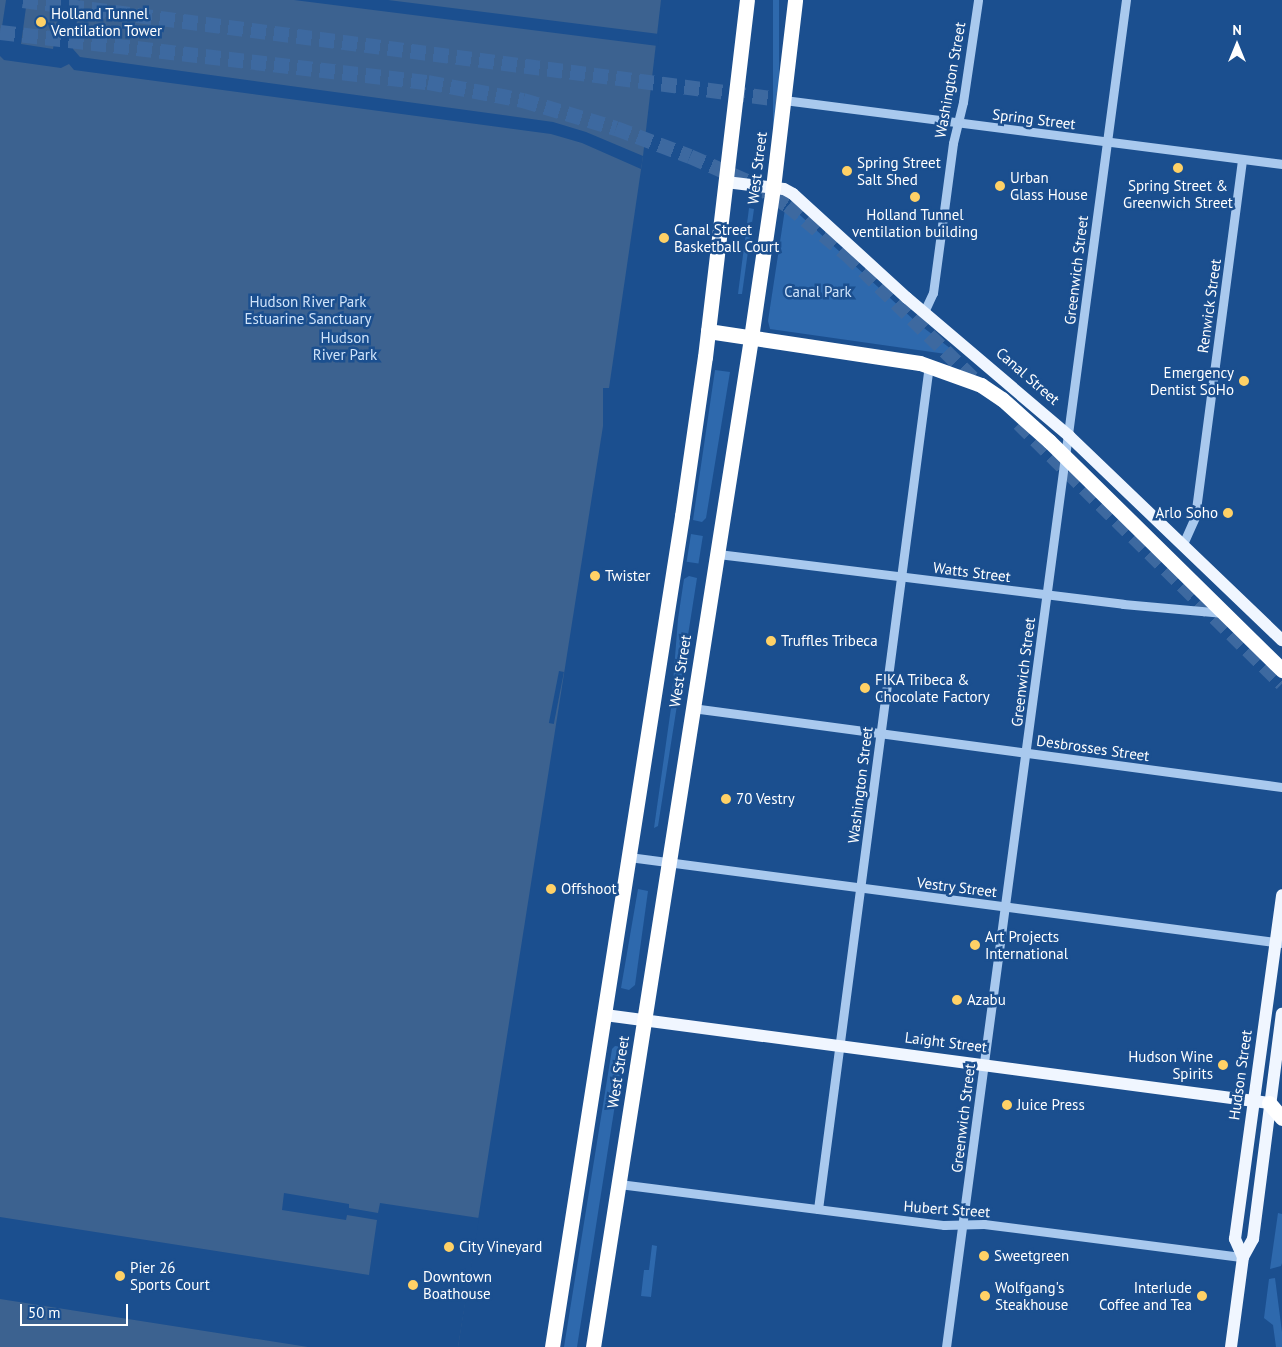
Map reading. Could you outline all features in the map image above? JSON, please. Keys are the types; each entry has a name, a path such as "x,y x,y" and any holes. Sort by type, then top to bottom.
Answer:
{"highway":[{"name":"West Street","path":"552,1347 630,857 708,331 747,0"},
{"name":"West Street","path":"593,1347 751,338 773,188 795,0"},
{"path":"708,331 929,365 962,376 992,391 1066,458 1282,670"},
{"path":"1276,1102 1282,1118"}],"main road":[{"name":"Canal Street","path":"726,182 773,188 793,194 924,312 991,366 1069,436 1282,640"},
{"name":"Hudson Street","path":"1243,1257 1235,1239 1253,1100 1279,943 1282,895"},
{"name":"Hudson Street","path":"1231,1347 1243,1257 1252,1239 1276,1102 1282,1014"},
{"name":"Laight Street","path":"605,1015 1276,1102"}],"street":[{"name":"Washington Street","path":"924,312 933,293 978,0"},
{"name":"Greenwich Street","path":"946,1347 1126,0"},
{"name":"Spring Street","path":"784,100 1282,164"},
{"name":"Renwick Street","path":"1183,544 1195,516 1242,159"},
{"name":"Washington Street","path":"818,1209 929,365"},
{"name":"Watts Street","path":"718,554 1046,595 1224,613"},
{"name":"Desbrosses Street","path":"692,708 1282,788"},
{"name":"Vestry Street","path":"630,857 1279,943"},
{"name":"Hubert Street","path":"619,1184 944,1225 963,1224 1243,1257"}],"green space":[{"path":"773,0 779,0 779,176 773,176"},
{"name":"Canal Park","path":"789,205 915,321 960,356 770,329 768,321 785,209"},
{"path":"749,208 754,209 742,294 738,294"},
{"path":"715,370 730,372 706,518 702,522 693,520"},
{"path":"691,534 703,536 698,564 687,562"},
{"path":"689,576 697,578 658,826 654,828 671,708 678,619 684,579"},
{"path":"638,889 648,891 635,985 629,990 621,988"},
{"path":"615,1046 624,1047 577,1347 564,1347 612,1049"},
{"path":"1278,1213 1282,1214 1282,1263 1281,1266 1270,1269"},
{"path":"652,1245 657,1246 651,1297 641,1296 644,1270 649,1270"},
{"path":"1275,1278 1282,1332 1282,1347 1276,1347 1273,1325 1264,1318 1269,1279"}],"shaded area":[{"name":"Hudson River Park","path":"0,0 661,0 643,156 609,388 458,1347 0,1347"}],"pier":[{"path":"6,0 27,0 21,44 53,49 61,0 80,0 73,49 80,57 553,122 586,132 643,156 641,169 582,143 551,134 74,70 69,64 61,68 4,60 0,56 0,40"},
{"path":"294,0 388,0 659,34 658,46"},
{"path":"603,388 609,388 609,439 603,439"},
{"path":"559,671 564,672 554,724 549,723"},
{"path":"284,1193 349,1204 349,1208 378,1213 380,1203 479,1218 458,1347 308,1347 0,1299 0,1217 369,1275 377,1220 347,1215 346,1220 282,1210"}],"tunnel":[{"path":"23,0 794,101"},
{"path":"0,32 428,82 523,100 616,128 690,156 754,184 788,205 847,254 981,386"},
{"path":"1019,423 1282,683"}],"place":[{"name":"Holland Tunnel Ventilation Tower","path":"41,22"},
{"name":"Spring Street & Greenwich Street","path":"1178,168"},
{"name":"Spring Street Salt Shed","path":"847,171"},
{"name":"Urban Glass House","path":"1000,186"},
{"name":"Holland Tunnel ventilation building","path":"915,197"},
{"name":"Canal Street Basketball Court","path":"664,238"},
{"name":"Emergency Dentist SoHo","path":"1244,381"},
{"name":"Arlo Soho","path":"1228,513"},
{"name":"Twister","path":"595,576"},
{"name":"Truffles Tribeca","path":"771,641"},
{"name":"FIKA Tribeca & Chocolate Factory","path":"865,688"},
{"name":"70 Vestry","path":"726,799"},
{"name":"Offshoot","path":"551,889"},
{"name":"Art Projects International","path":"975,945"},
{"name":"Azabu","path":"957,1000"},
{"name":"Hudson Wine Spirits","path":"1223,1065"},
{"name":"Juice Press","path":"1007,1105"},
{"name":"City Vineyard","path":"449,1247"},
{"name":"Sweetgreen","path":"984,1256"},
{"name":"Pier 26 Sports Court","path":"120,1276"},
{"name":"Downtown Boathouse","path":"413,1285"},
{"name":"Wolfgang's Steakhouse","path":"985,1296"},
{"name":"Interlude Coffee and Tea","path":"1202,1296"}],"park label":[{"name":"Hudson River Park Estuarine Sanctuary","path":"308,310"}]}
